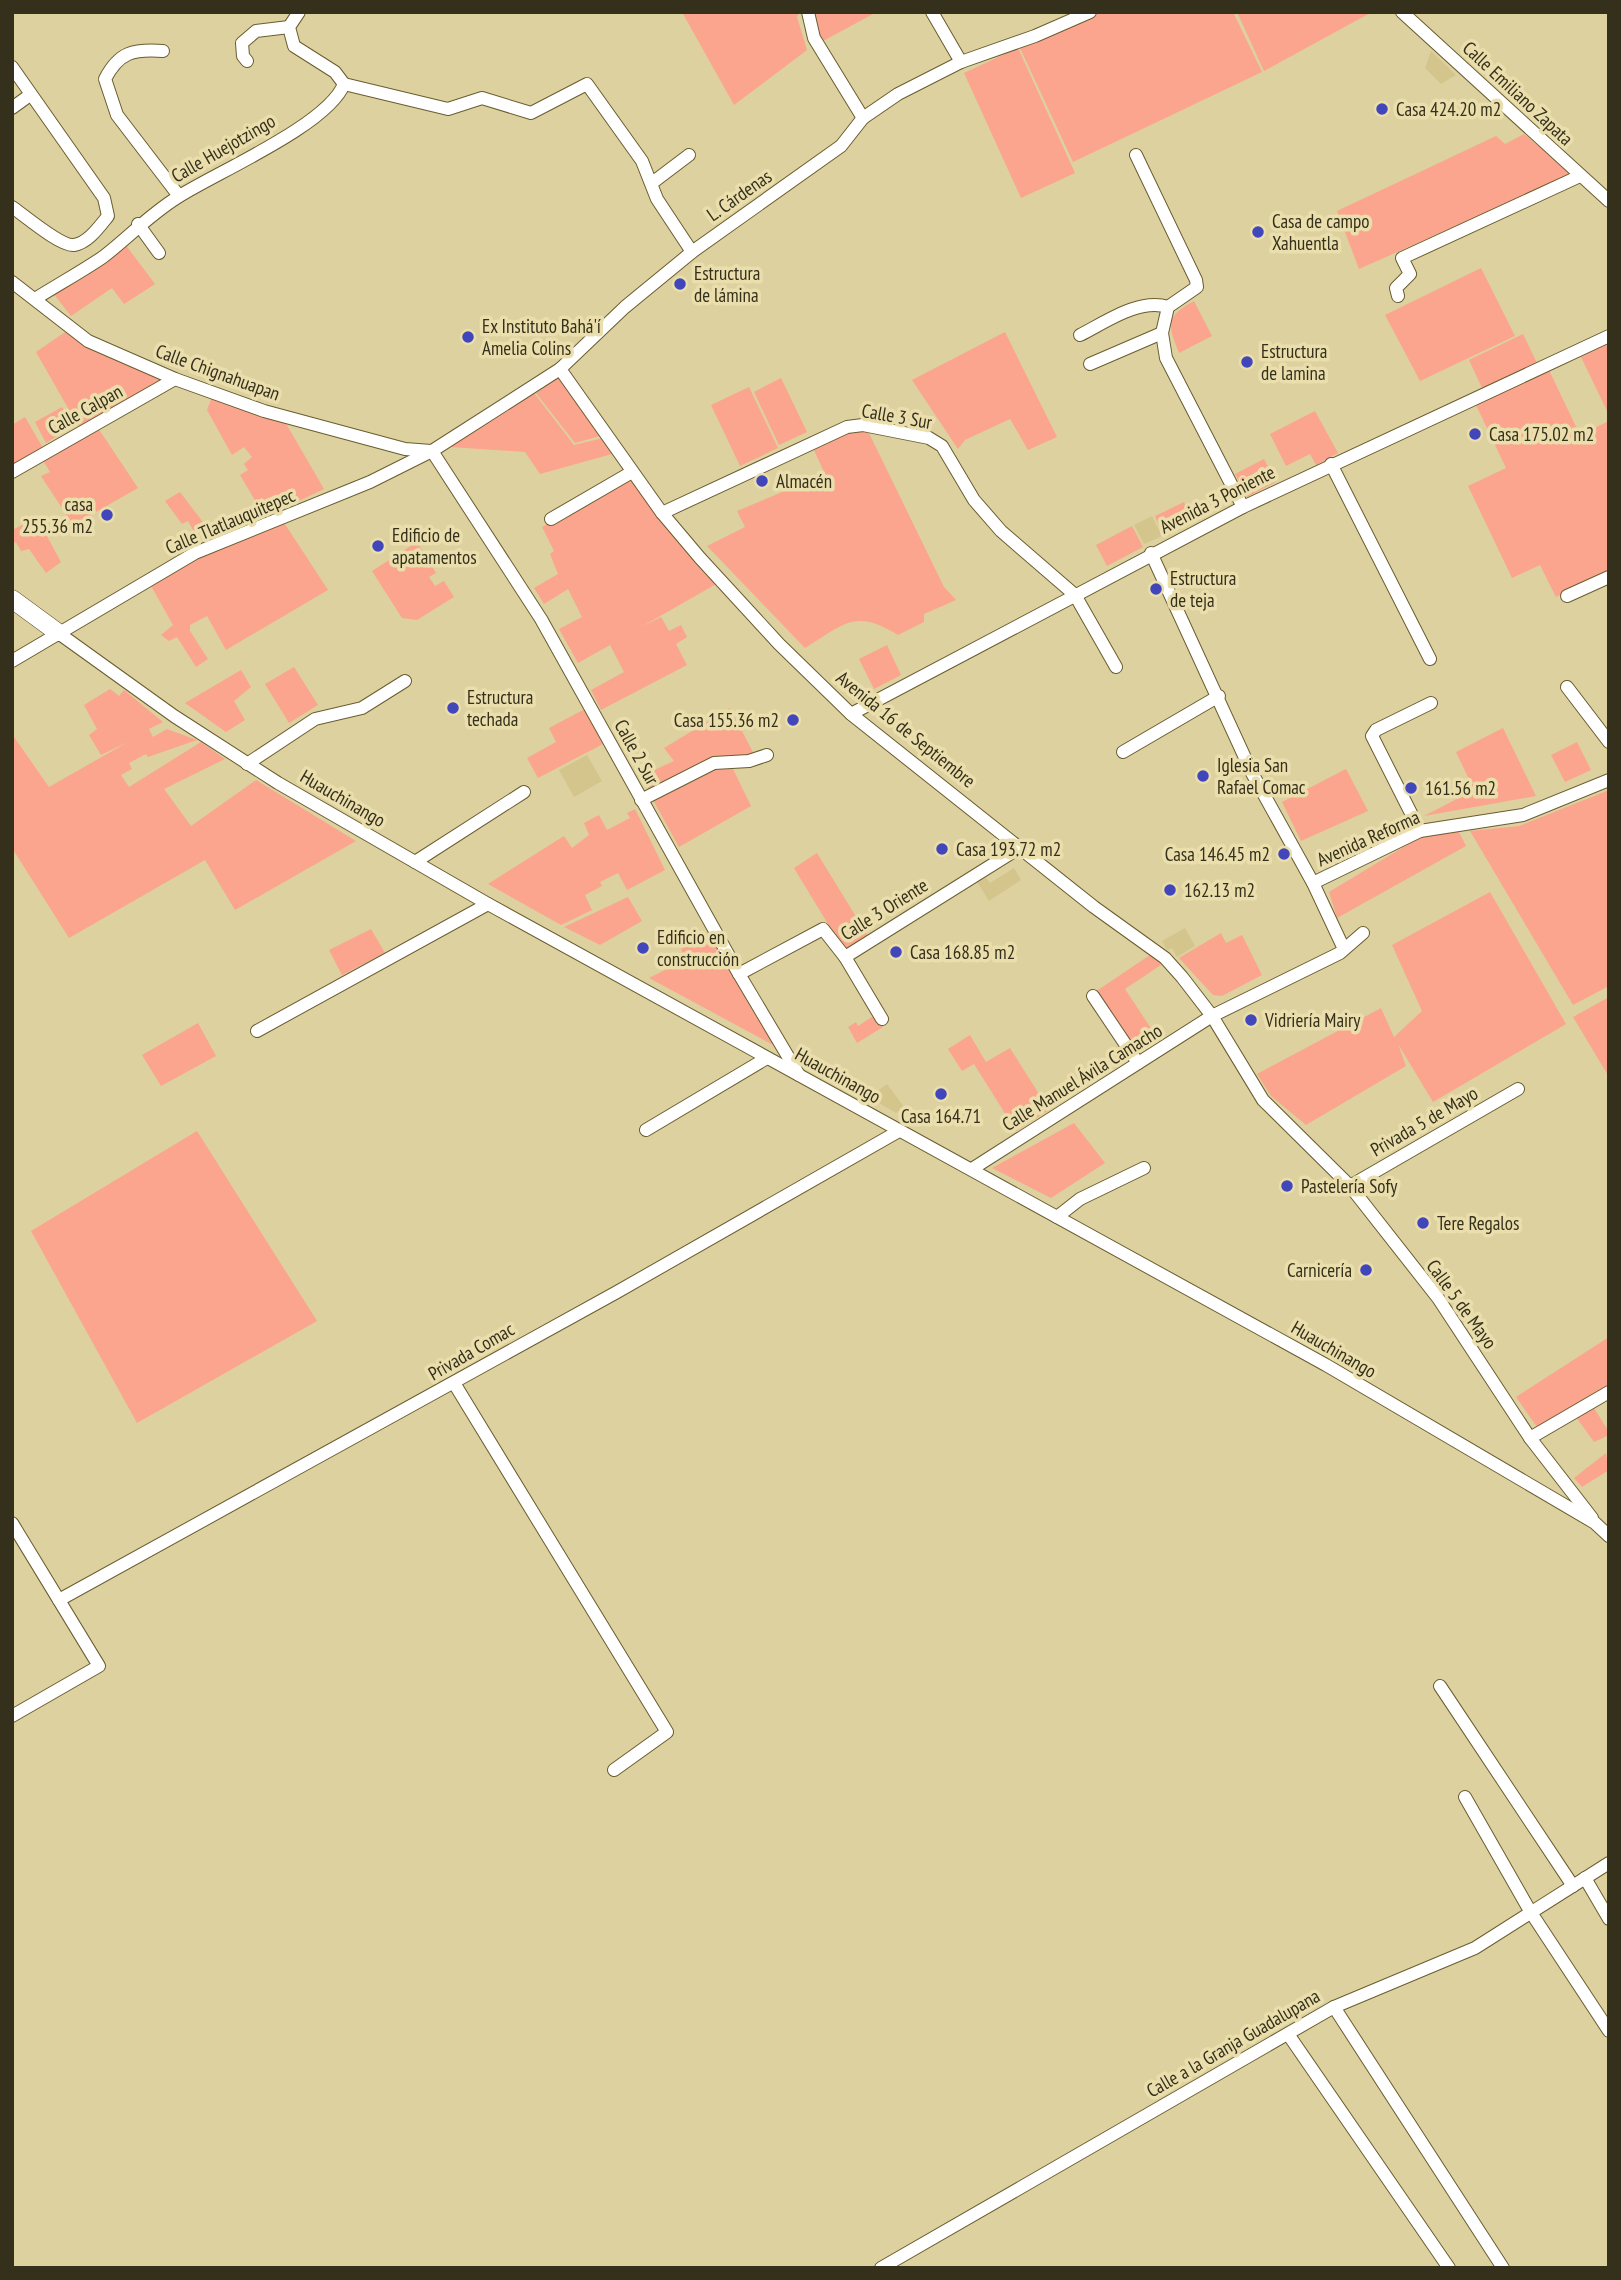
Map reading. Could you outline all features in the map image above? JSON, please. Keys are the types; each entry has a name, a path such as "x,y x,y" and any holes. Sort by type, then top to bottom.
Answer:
{"main road":[{"path":"12,599 57,632"}],"street":[{"path":"299,12 289,27 294,46 335,72 344,84 448,109 482,98 531,114 587,85 642,161 657,199 692,252"},
{"path":"808,12 814,38 863,118"},
{"path":"932,12 961,61"},
{"name":"L. Cárdenas","path":"432,451 560,369 625,307 692,252 841,146 863,118 898,94 961,61 1035,36 1090,12"},
{"name":"Calle Emiliano Zapata","path":"1402,12 1609,201"},
{"path":"247,61 243,56 242,43 256,31 289,27"},
{"path":"163,51 139,49 114,61 105,79 117,115 179,196"},
{"path":"12,67 104,198 108,216 93,234 75,245 65,244 12,207"},
{"name":"Calle Huejotzingo","path":"34,299 100,259 138,225 179,196 260,151 331,105 344,84"},
{"path":"12,108 30,96"},
{"path":"652,183 689,155"},
{"path":"1136,155 1196,280 1197,287 1192,293 1168,307 1162,333 1167,358 1243,507"},
{"path":"1398,296 1396,288 1410,274 1402,258 1580,176"},
{"path":"1597,190 1609,184"},
{"path":"138,225 159,253"},
{"name":"Calle Chignahuapan","path":"12,282 88,341 175,379 264,411 405,449 432,451"},
{"path":"1080,335 1142,305 1156,303 1168,307"},
{"path":"1090,364 1162,333"},
{"name":"Avenida 3 Poniente","path":"851,714 1151,553 1243,507 1609,335"},
{"name":"Avenida 16 de Septiembre","path":"560,369 662,513 779,644 851,714 999,829 1019,848 1165,958 1212,1016"},
{"name":"Calle Calpan","path":"12,471 175,379"},
{"name":"Calle 3 Sur","path":"662,513 847,427 863,425 929,438 942,446 974,500 1000,531 1075,595 1116,667"},
{"name":"Calle Tlatlauquitepec","path":"12,661 57,632 195,553 359,487 432,451"},
{"name":"Calle 2 Sur","path":"432,451 541,619 739,974 800,1076"},
{"path":"1331,464 1430,659"},
{"path":"551,519 632,472"},
{"path":"1151,553 1219,696 1252,773 1313,883"},
{"path":"1567,596 1609,577"},
{"name":"Huauchinango","path":"57,632 247,764 415,862 1326,1366 1595,1523 1609,1536"},
{"path":"247,764 315,719 362,708 405,681"},
{"path":"1567,687 1609,742"},
{"path":"1123,752 1219,696"},
{"path":"1420,831 1372,736 1376,730 1432,703"},
{"path":"641,800 713,763 749,761 768,755"},
{"name":"Avenida Reforma","path":"1343,947 1313,883 1420,831 1523,815 1609,780"},
{"path":"415,862 524,792"},
{"name":"Calle 3 Oriente","path":"739,974 823,929 845,957 1019,848"},
{"path":"257,1031 488,904"},
{"path":"1212,1016 1340,953 1343,947 1363,933"},
{"path":"845,957 881,1019"},
{"path":"1093,996 1138,1063"},
{"name":"Calle Manuel Ávila Camacho","path":"972,1169 1212,1016"},
{"name":"Calle 5 de Mayo","path":"1212,1016 1263,1100 1350,1186 1438,1298 1530,1438 1595,1523"},
{"path":"646,1130 767,1058"},
{"name":"Privada 5 de Mayo","path":"1350,1186 1518,1089"},
{"name":"Privada Comac","path":"59,1600 454,1383 899,1130"},
{"path":"1057,1217 1080,1199 1144,1168"},
{"path":"454,1383 667,1732 614,1769"},
{"path":"1530,1438 1609,1392"},
{"path":"12,1523 99,1667 12,1717"},
{"path":"1440,1686 1573,1886"},
{"path":"1465,1797 1530,1911 1609,2031"},
{"name":"Calle a la Granja Guadalupana","path":"881,2268 1334,2007 1475,1948 1609,1863"},
{"path":"1585,1878 1609,1919"},
{"path":"1334,2007 1503,2268"},
{"path":"1288,2034 1449,2268"}],"shaded area":[{"path":"682,12 799,12 797,17 807,50 734,105"},
{"path":"811,12 877,12 823,41 818,35"},
{"path":"1100,12 1233,12 1262,72 1073,162 1020,48"},
{"path":"1237,12 1372,12 1264,71"},
{"path":"1018,48 1075,173 1021,198 964,73"},
{"path":"1431,51 1456,75 1441,84 1425,68"},
{"path":"1524,134 1573,174 1359,269 1337,211 1496,136 1505,144"},
{"path":"125,244 155,284 124,304 112,288 71,316 53,293"},
{"path":"1481,268 1515,336 1420,381 1385,315"},
{"path":"1194,301 1212,336 1179,353 1172,335 1172,322 1178,311"},
{"path":"68,330 167,381 80,429 36,352"},
{"path":"1005,332 1057,437 1028,450 1010,419 965,440 958,449 912,380"},
{"path":"1523,334 1537,363 1483,390 1469,360"},
{"path":"1609,343 1609,415 1581,357"},
{"path":"1548,368 1580,435 1609,421 1609,572 1556,597 1540,565 1512,578 1468,486 1506,468 1475,403"},
{"path":"560,376 604,435 575,443 536,393"},
{"path":"781,378 807,432 779,445 754,392"},
{"path":"749,387 778,448 740,466 711,405"},
{"path":"534,393 574,445 603,438 612,454 540,474 525,452 450,447"},
{"path":"212,397 284,420 324,489 265,517 240,475 248,470 244,464 252,457 244,447 232,455 207,410"},
{"path":"62,407 73,426 46,443 35,422"},
{"path":"1315,411 1338,453 1316,465 1310,454 1286,466 1270,434"},
{"path":"25,417 43,448 12,465 12,425"},
{"path":"98,428 138,488 73,525 41,476 50,472 42,459"},
{"path":"868,431 944,587 956,600 924,614 924,622 898,635 871,622 850,622 805,648 707,546 745,527 737,511 825,474 813,448 846,432"},
{"path":"1264,459 1276,482 1247,497 1235,474"},
{"path":"630,477 657,517 718,583 641,627 661,617 669,631 681,625 687,637 676,644 687,665 601,710 591,690 624,672 610,645 578,663 559,629 582,617 568,589 544,604 534,588 558,574 550,554 554,551 542,527"},
{"path":"180,492 205,525 192,535 193,530 188,521 182,524 165,501"},
{"path":"1184,502 1192,521 1163,534 1155,516"},
{"path":"1152,516 1162,536 1144,544 1134,525"},
{"path":"37,518 61,562 46,573 29,549 21,551 16,542 12,544 12,530"},
{"path":"283,521 328,590 226,650 207,616 190,625 190,631 208,659 196,667 177,637 169,641 161,635 173,625 150,584 193,559"},
{"path":"1132,526 1143,547 1107,566 1096,545"},
{"path":"417,542 436,573 429,577 435,586 444,581 454,597 417,620 402,618 372,571"},
{"path":"887,645 901,675 874,689 859,659"},
{"path":"294,667 318,705 289,723 265,684"},
{"path":"241,670 251,687 234,701 245,720 226,732 185,703"},
{"path":"110,689 119,696 124,690 163,722 149,729 153,737 167,729 197,740 148,757 146,754 129,763 132,769 121,775 129,787 201,742 225,759 164,789 191,826 256,780 356,841 235,910 205,860 69,938 12,848 12,734 49,787 128,742 101,755 89,735 97,729 84,705"},
{"path":"730,708 755,756 714,760 650,791 641,776 674,761 664,748"},
{"path":"585,709 603,744 538,778 527,758 556,742 549,728"},
{"path":"1503,728 1536,796 1424,816 1474,790 1456,752"},
{"path":"1577,742 1591,770 1565,782 1551,755"},
{"path":"587,755 602,781 574,797 559,770"},
{"path":"731,765 751,806 679,847 652,798 713,767"},
{"path":"1346,769 1368,811 1301,841 1282,802"},
{"path":"1609,790 1609,986 1573,1005 1470,831 1519,826"},
{"path":"635,809 665,870 627,890 618,873 600,882 602,886 585,895 592,910 561,925 488,884 564,836 572,848 589,835 584,823 599,815 607,830 630,818 627,813"},
{"path":"1458,830 1466,846 1337,918 1329,892 1420,837"},
{"path":"817,853 869,938 845,952 794,868"},
{"path":"1014,868 1021,880 989,901 976,880 984,875 990,883"},
{"path":"1490,892 1566,1024 1433,1102 1398,1044 1406,1066 1306,1125 1271,1096 1257,1074 1381,1008 1394,1037 1422,1011 1392,945"},
{"path":"628,897 642,921 600,945 564,927"},
{"path":"1185,928 1195,946 1177,957 1172,948 1167,950 1162,941"},
{"path":"371,929 385,953 342,975 329,950"},
{"path":"708,933 777,1047 649,978 685,960 681,949"},
{"path":"1221,933 1226,943 1242,935 1262,975 1222,996 1213,995 1179,958"},
{"path":"1153,953 1161,965 1125,989 1156,1036 1134,1051 1095,992"},
{"path":"1609,997 1609,1077 1573,1017"},
{"path":"875,1015 883,1027 857,1043 848,1027 856,1022 858,1026"},
{"path":"198,1023 216,1056 161,1086 142,1055"},
{"path":"970,1035 986,1062 1010,1048 1049,1110 1016,1131 974,1064 962,1071 948,1049"},
{"path":"887,1084 904,1107 896,1113 869,1097"},
{"path":"1074,1123 1105,1163 1051,1198 992,1168"},
{"path":"197,1131 317,1321 137,1423 31,1231"},
{"path":"1609,1337 1609,1384 1537,1427 1516,1397"},
{"path":"1594,1408 1609,1435 1594,1442 1576,1417"},
{"path":"1606,1453 1609,1470 1582,1487 1574,1478"}],"place":[{"name":"Casa 424.20 m2","path":"1382,109"},
{"name":"Casa de campo Xahuentla","path":"1258,232"},
{"name":"Estructura de lámina","path":"680,284"},
{"name":"Ex Instituto Bahá'í Amelia Colins","path":"468,337"},
{"name":"Estructura de lamina","path":"1247,362"},
{"name":"Casa 175.02 m2","path":"1475,434"},
{"name":"Almacén","path":"762,481"},
{"name":"casa 255.36 m2","path":"107,515"},
{"name":"Edificio de apatamentos","path":"378,546"},
{"name":"Estructura de teja","path":"1156,589"},
{"name":"Estructura techada","path":"453,708"},
{"name":"Casa 155.36 m2","path":"793,720"},
{"name":"Iglesia San Rafael Comac","path":"1203,776"},
{"name":"161.56 m2","path":"1411,788"},
{"name":"Casa 193.72 m2","path":"942,849"},
{"name":"Casa 146.45 m2","path":"1284,854"},
{"name":"162.13 m2","path":"1170,890"},
{"name":"Edificio en construcción","path":"643,948"},
{"name":"Casa 168.85 m2","path":"896,952"},
{"name":"Vidriería Mairy","path":"1251,1020"},
{"name":"Casa 164.71","path":"941,1094"},
{"name":"Pastelería Sofy","path":"1287,1186"},
{"name":"Tere Regalos","path":"1423,1223"},
{"name":"Carnicería","path":"1366,1270"}]}
